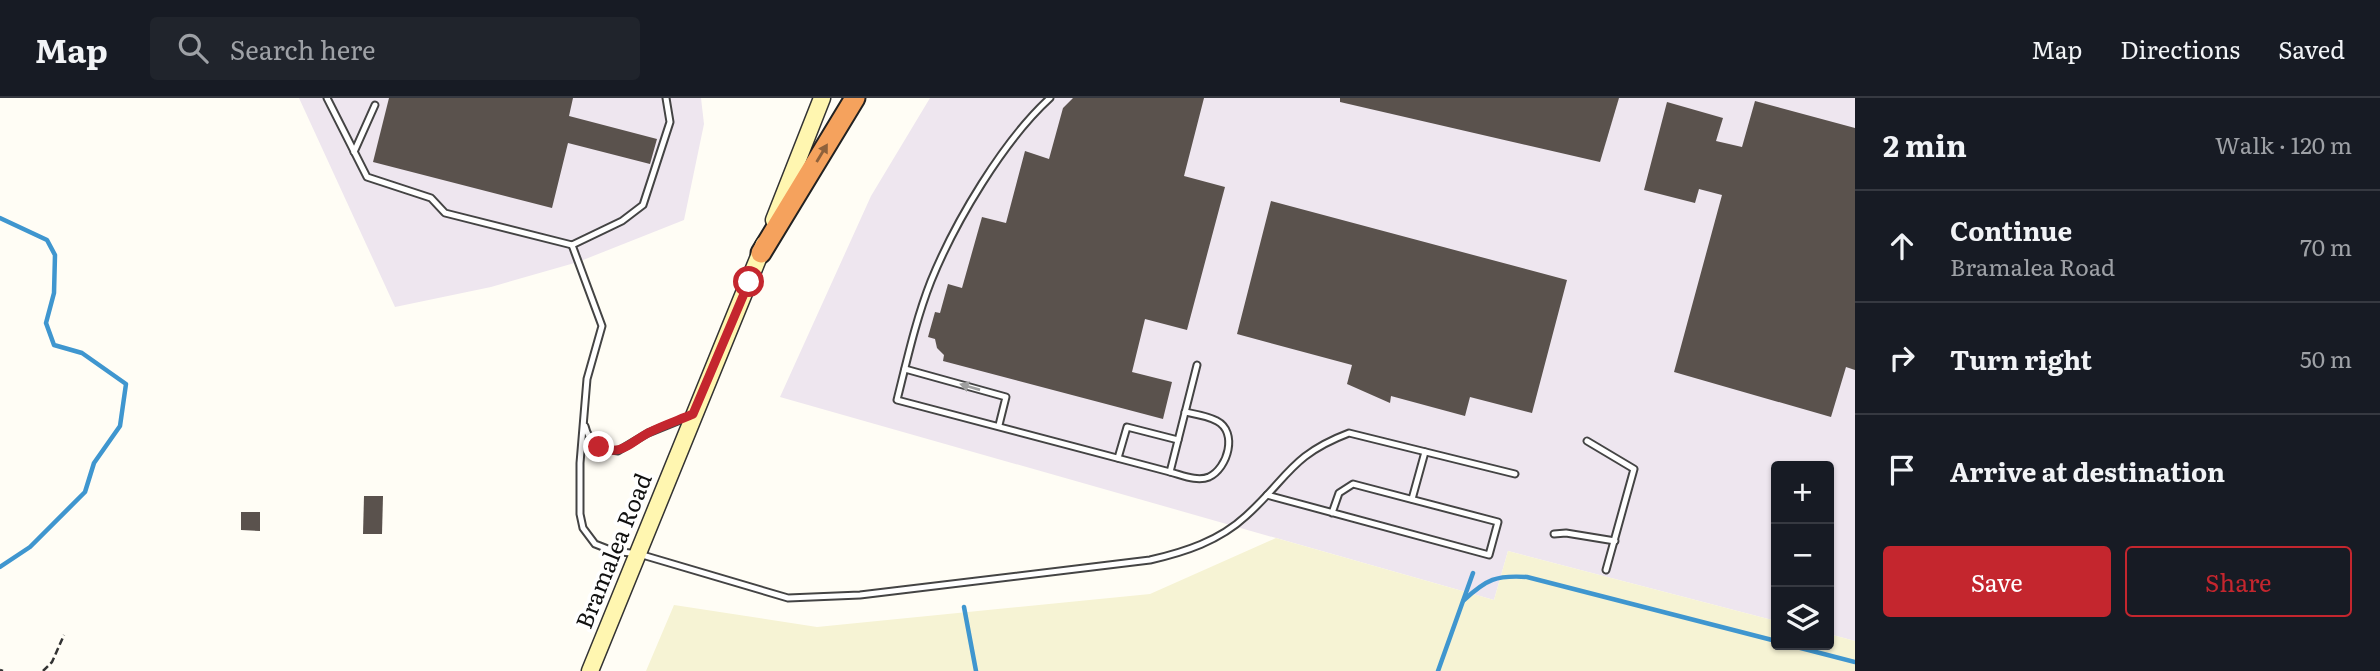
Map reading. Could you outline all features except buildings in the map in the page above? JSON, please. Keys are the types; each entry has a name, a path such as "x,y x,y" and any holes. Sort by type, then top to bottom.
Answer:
{"highway":[{"path":"761,253 855,98"}],"main road":[{"name":"Bramalea Road","path":"590,671 822,98"}],"lane":[{"path":"327,98 367,177 431,198 444,213 572,245 622,221 643,205 670,122 666,98"},
{"path":"1050,98 1012,139 955,231 931,282 897,400 1192,478 1209,477 1219,469 1226,455 1229,440 1227,430 1219,421 1185,412"},
{"path":"354,152 375,106"},
{"path":"572,245 602,326 587,379 583,415 580,514 583,528 595,544 613,551 639,554 788,597 860,595 1150,560 1177,553 1224,533 1267,495 1296,461 1327,441 1349,433 1515,474"},
{"path":"1170,472 1197,365"},
{"path":"905,369 1006,397 999,425"},
{"path":"583,415 592,441 608,451 618,451 648,433 693,414"},
{"path":"1118,458 1126,427 1178,440"},
{"path":"1587,440 1633,469 1606,570"},
{"path":"1412,499 1425,452"},
{"path":"1267,495 1332,513 1489,555 1498,522 1353,484 1339,492 1332,513"},
{"path":"1554,534 1566,533 1615,541"}],"path":[{"path":"43,671 52,662 64,635"}],"shaded area":[{"path":"299,98 701,98 704,124 684,220 578,262 491,287 395,307"},
{"path":"930,98 1855,98 1855,641 1834,635 1834,461 1771,461 1771,620 1508,551 1494,600 780,397 871,196"},
{"path":"1276,538 1494,600 1508,551 1771,620 1771,650 1834,650 1834,635 1855,641 1855,671 646,671 674,605 817,627 1150,594"}],"waterway":[{"path":"0,218 47,240 55,255 54,293 46,323 54,345 82,353 126,384 120,426 94,463 85,492 30,547 0,567"},
{"path":"1438,671 1473,573"},
{"path":"1464,600 1492,580 1527,577 1771,640"},
{"path":"964,607 976,671"},
{"path":"1808,650 1855,662"}],"route":[{"path":"599,447 608,451 627,448 648,433 693,414 749,282"}]}
